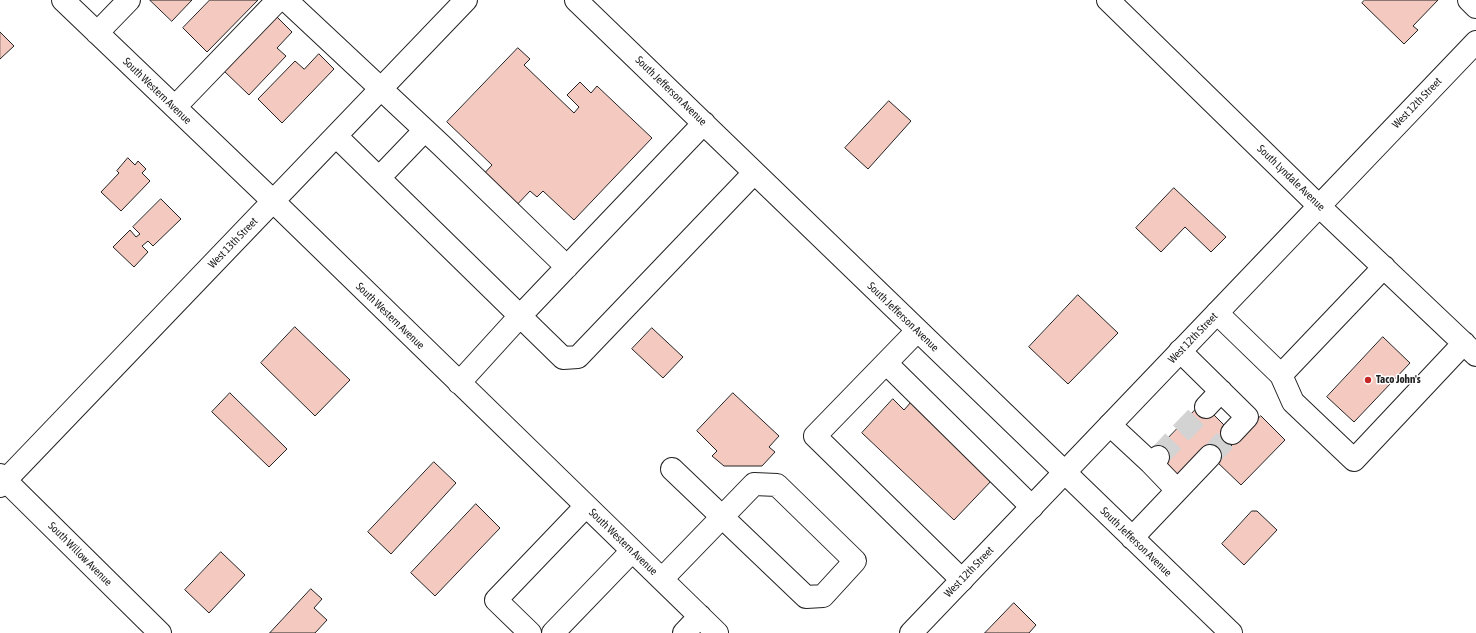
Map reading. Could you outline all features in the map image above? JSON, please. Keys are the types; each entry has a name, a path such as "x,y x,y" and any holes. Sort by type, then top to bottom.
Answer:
{"street":[{"name":"South Western Avenue","path":"63,0 717,633"},
{"path":"97,33 129,0"},
{"path":"175,107 278,0"},
{"path":"286,0 441,145 567,267"},
{"name":"West 13th Street","path":"2,480 466,0"},
{"name":"South Jefferson Avenue","path":"576,0 1231,633"},
{"name":"South Lyndale Avenue","path":"1108,0 1319,206 1470,349"},
{"path":"1469,0 1476,7"},
{"name":"West 12th Street","path":"911,633 1476,42"},
{"path":"459,383 520,316 704,123"},
{"path":"379,178 425,130"},
{"path":"336,136 563,358 578,357 754,173"},
{"path":"1281,374 1384,267"},
{"path":"1217,313 1281,374 1293,402 1354,460 1470,349"},
{"path":"917,331 815,436 962,580"},
{"path":"1180,352 1247,417 1232,433"},
{"path":"886,363 1032,507"},
{"path":"1206,407 1221,391"},
{"path":"1110,425 1154,460 1177,490"},
{"path":"1132,538 1210,456"},
{"path":"662,579 722,517 754,484 777,485 855,561 823,596 806,597 722,517 672,469"},
{"name":"South Willow Avenue","path":"2,480 160,633"},
{"path":"530,633 496,600 586,506"},
{"path":"553,633 632,551"},
{"path":"684,633 700,616"}],"building":[{"path":"150,0 192,0 172,21"},
{"path":"210,0 258,0 207,52 183,28"},
{"path":"1365,0 1438,0 1413,26 1418,30 1404,44 1362,3"},
{"path":"277,17 292,32 277,48 286,56 249,95 224,71"},
{"path":"0,32 14,46 0,59"},
{"path":"518,48 530,59 524,65 574,113 579,107 567,95 580,82 591,93 597,86 652,138 574,220 543,191 537,197 530,191 513,209 480,178 492,165 447,122"},
{"path":"319,54 334,69 282,123 258,99 295,61 304,69"},
{"path":"889,101 911,121 868,169 845,148"},
{"path":"128,158 135,165 138,161 146,169 142,173 150,181 121,211 101,192 119,173 117,171"},
{"path":"1174,188 1226,237 1211,252 1185,227 1161,252 1136,228"},
{"path":"161,199 181,219 153,246 148,241 142,246 148,252 134,267 113,247 130,230 136,237 140,234 133,227"},
{"path":"1078,295 1118,333 1068,384 1029,347"},
{"path":"295,327 350,380 315,416 261,363"},
{"path":"652,328 683,357 663,378 632,349"},
{"name":"Taco John's","path":"1383,337 1410,363 1354,422 1327,397"},
{"path":"230,393 287,449 269,467 212,412"},
{"path":"733,393 779,436 769,447 775,452 762,466 724,466 712,456 717,451 697,431"},
{"path":"893,399 904,410 911,402 993,479 954,520 862,433"},
{"path":"1202,403 1238,439 1216,461 1203,448 1177,475 1154,453"},
{"path":"1261,416 1285,440 1241,485 1216,461"},
{"path":"434,462 456,483 391,554 368,532"},
{"path":"476,504 500,528 435,596 411,573"},
{"path":"1252,511 1257,511 1277,530 1244,565 1222,544"},
{"path":"221,552 245,575 209,613 185,590"},
{"path":"311,589 322,599 314,608 327,620 315,633 270,633"},
{"path":"1014,603 1036,625 1029,633 985,633"}],"tunnel":[{"path":"1158,457 1206,407"},
{"path":"1210,456 1232,433"}],"place":[{"name":"Taco John's","path":"1368,380"}]}
